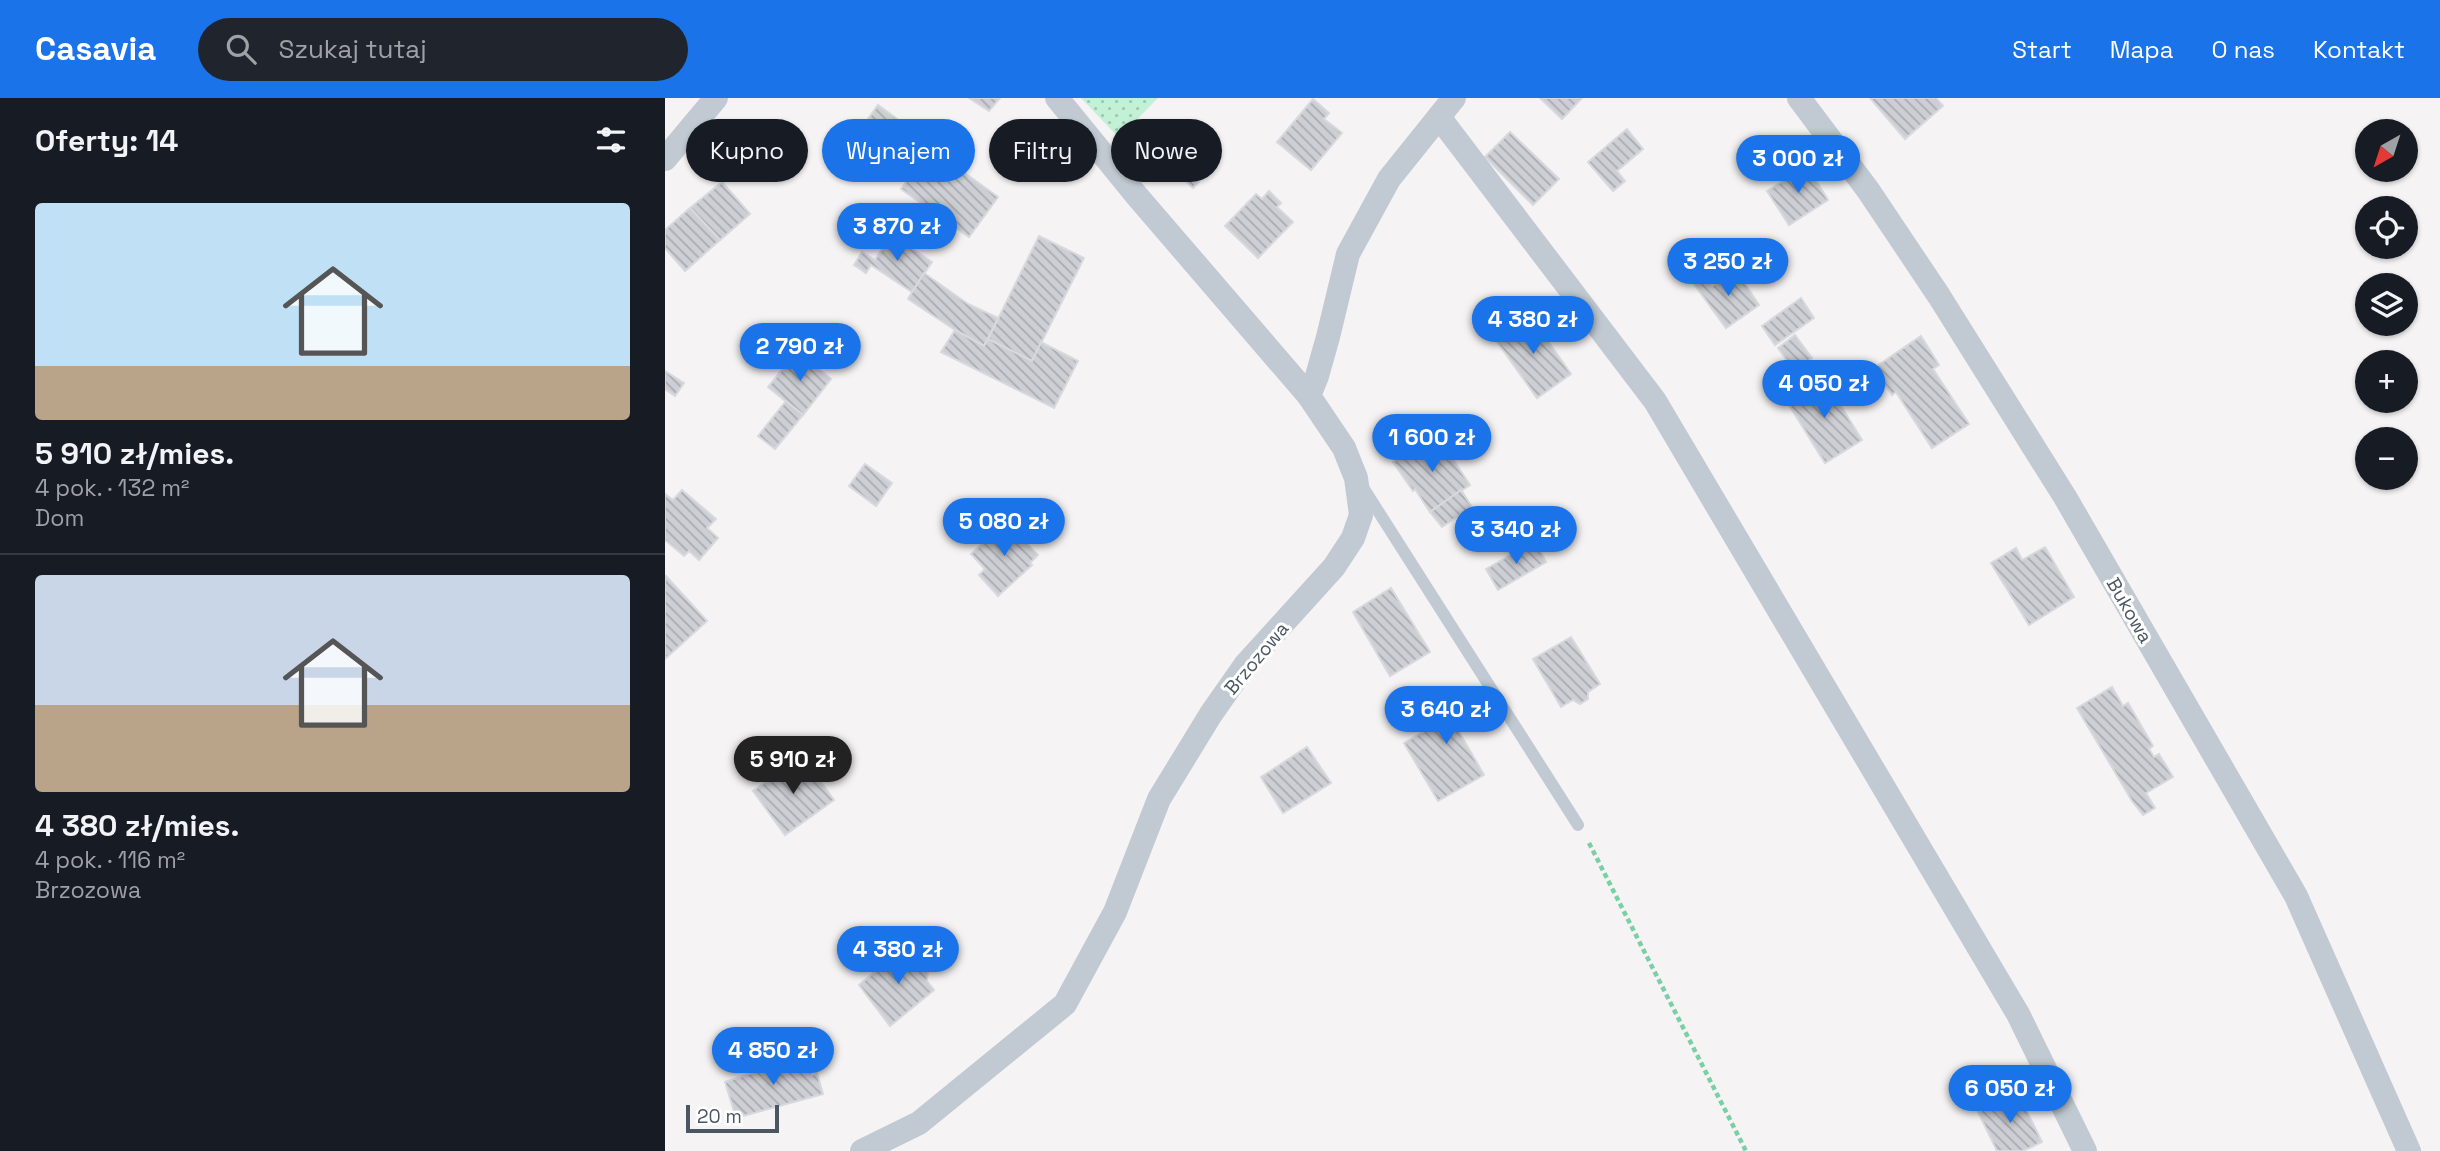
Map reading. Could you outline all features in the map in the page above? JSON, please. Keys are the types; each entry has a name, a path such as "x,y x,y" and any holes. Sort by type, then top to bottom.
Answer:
{"street":[{"path":"665,159 716,98"},
{"name":"Brzozowa","path":"862,1151 919,1123 1065,1004 1115,912 1159,799 1211,714 1246,664 1334,567 1353,538 1361,515 1356,478 1344,448 1308,396 1057,98"},
{"name":"Bukowa","path":"1799,98 1868,190 1939,296 2065,497 2296,896 2409,1151"},
{"path":"1308,396 1317,376 1328,337 1348,254 1389,179 1447,107 1655,401 2018,1014 2085,1151"}],"lane":[{"path":"1356,478 1578,825"}],"path":[{"path":"1578,825 1746,1151"}],"green space":[{"path":"1081,98 1158,98 1138,119 1111,119 1111,130"}],"building":[{"path":"969,98 1000,98 989,111"},
{"path":"1540,98 1582,98 1562,119"},
{"path":"1870,98 1936,98 1943,106 1905,139"},
{"path":"1313,99 1329,113 1324,119 1342,133 1311,170 1277,142"},
{"path":"878,105 897,119 868,119"},
{"path":"1627,129 1643,149 1617,171 1625,181 1613,191 1588,162"},
{"path":"1510,132 1559,179 1533,205 1485,157"},
{"path":"1807,166 1828,200 1789,225 1767,191"},
{"path":"975,180 998,197 969,237 901,189 906,182"},
{"path":"722,182 750,214 720,240 690,208"},
{"path":"1187,182 1198,182 1193,188"},
{"path":"1269,191 1281,203 1277,207 1293,222 1258,258 1225,226 1256,194 1262,199"},
{"path":"690,208 720,240 685,271 665,248 665,230"},
{"path":"891,235 932,262 912,292 871,265 866,273 854,265 862,252 875,260"},
{"path":"1039,236 1084,258 1032,361 988,339"},
{"path":"1736,270 1759,305 1726,328 1694,284 1706,276 1712,286"},
{"path":"924,273 968,304 998,318 984,346 908,299"},
{"path":"1801,298 1814,318 1775,345 1762,326"},
{"path":"1529,314 1571,374 1537,398 1495,339"},
{"path":"955,330 984,346 988,339 1032,361 1041,342 1078,361 1054,408 941,352"},
{"path":"1795,335 1812,358 1795,371 1778,348"},
{"path":"1921,336 1939,365 1933,369 1969,424 1932,448 1896,392 1892,395 1874,368"},
{"path":"797,351 831,379 803,415 768,387"},
{"path":"665,371 684,383 675,396 665,389"},
{"path":"1823,377 1862,440 1825,463 1786,400"},
{"path":"786,401 803,415 775,449 758,436"},
{"path":"1426,440 1431,446 1440,440 1470,485 1430,512 1393,462"},
{"path":"865,464 892,483 876,506 849,486"},
{"path":"682,490 716,519 707,528 718,538 699,560 689,551 684,556 665,540 665,494 673,500"},
{"path":"1461,490 1472,507 1442,527 1430,512"},
{"path":"1006,522 1038,555 1030,563 1032,565 998,596 979,575 985,569 971,554"},
{"path":"1535,541 1546,562 1498,590 1486,569"},
{"path":"2045,547 2074,597 2029,625 1991,563 2016,548 2022,560"},
{"path":"665,577 707,621 665,659"},
{"path":"1391,588 1430,652 1390,676 1353,612"},
{"path":"1571,637 1600,684 1588,692 1588,699 1580,704 1573,700 1561,707 1533,659"},
{"path":"2112,687 2123,706 2128,703 2153,746 2149,749 2154,757 2159,754 2173,777 2146,793 2155,808 2143,815 2077,708"},
{"path":"1462,689 1479,718 1458,730 1484,775 1438,801 1404,743 1426,730 1417,715"},
{"path":"1307,747 1331,783 1283,813 1261,777"},
{"path":"802,756 834,800 785,835 753,791"},
{"path":"902,949 908,957 919,957 928,969 927,981 934,990 890,1026 859,985"},
{"path":"806,1055 812,1075 817,1073 823,1094 736,1118 725,1082"},
{"path":"2018,1093 2042,1142 2023,1151 1997,1151 1978,1112"}]}
